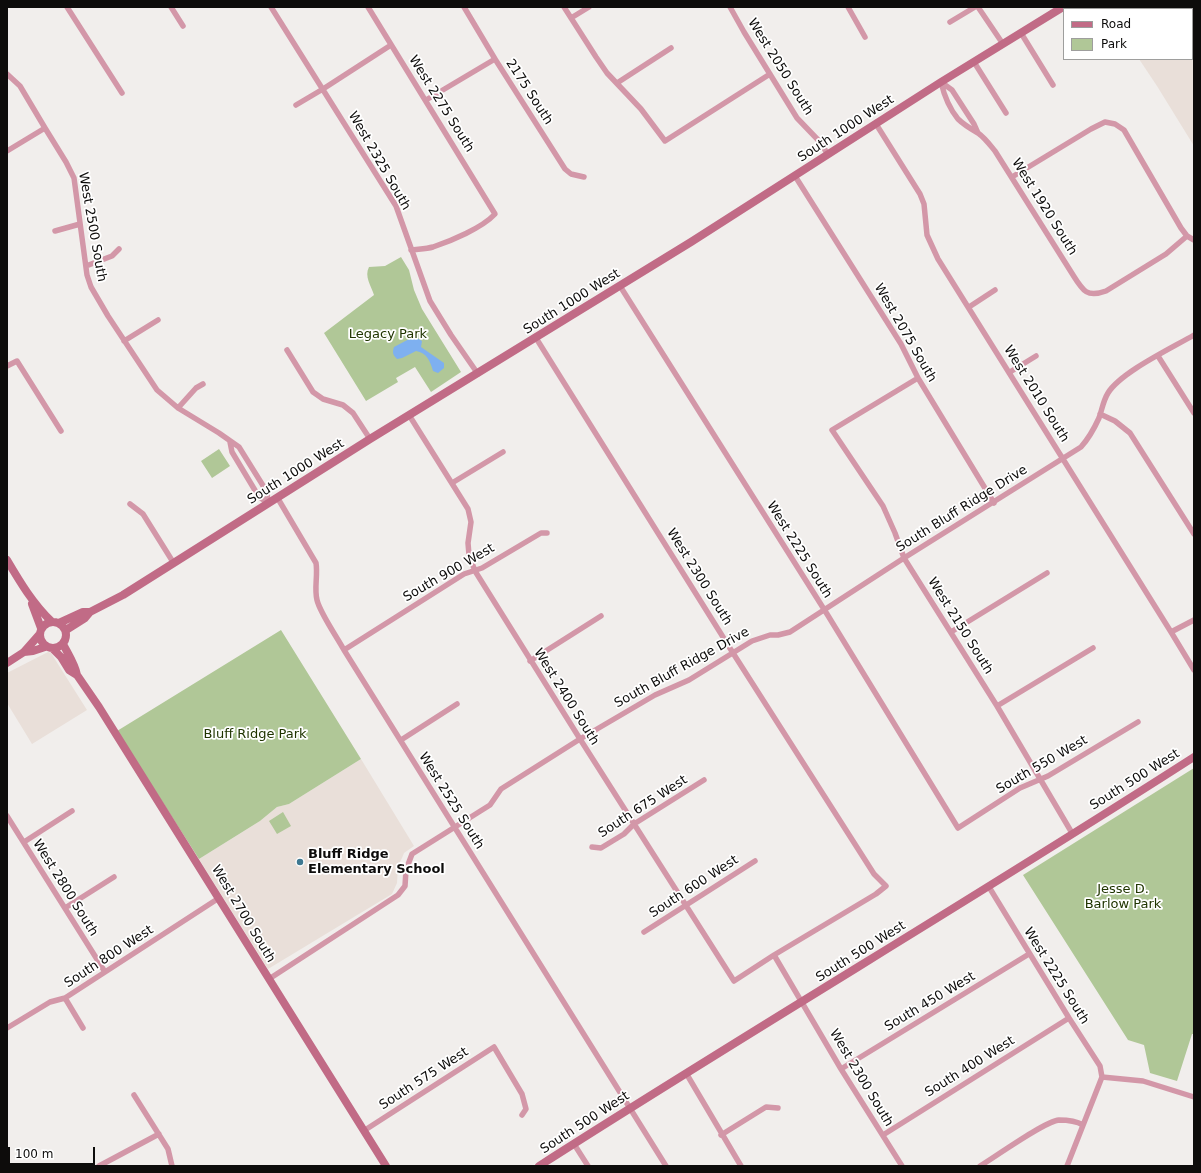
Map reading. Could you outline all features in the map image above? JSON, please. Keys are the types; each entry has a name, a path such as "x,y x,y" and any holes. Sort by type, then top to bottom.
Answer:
{"main road":[{"name":"South 1000 West","path":"66,630 85,618 90,612 123,595 173,562 370,439 620,286 941,82 1063,7"},
{"path":"7,560 28,594 42,613 66,630 66,637 63,644 60,646 24,652"},
{"path":"28,594 40,632 41,642 49,648"},
{"name":"South 1000 West","path":"56,623 83,612 90,612"},
{"path":"7,663 24,652 46,624 56,623"},
{"name":"West 2700 South","path":"63,644 76,668 77,675"},
{"name":"West 2700 South","path":"49,648 61,657 70,670 77,675 99,707 220,898 386,1166"},
{"name":"South 500 West","path":"539,1166 686,1073 989,887 1194,757"}],"street":[{"path":"67,7 122,92"},
{"path":"171,7 183,26"},
{"name":"West 2325 South","path":"271,7 396,206 430,301 478,374"},
{"name":"West 2275 South","path":"368,7 495,214 476,229 432,247 411,250"},
{"name":"2175 South","path":"464,7 495,59 565,169 571,174 584,177"},
{"path":"564,7 596,58 641,109 665,141 770,74"},
{"path":"571,18 589,7"},
{"name":"West 2050 South","path":"730,7 797,118 821,143 828,155"},
{"path":"848,7 865,36"},
{"path":"950,22 975,7"},
{"path":"978,7 1003,44"},
{"path":"1021,33 1053,85"},
{"path":"296,105 323,90 391,45"},
{"path":"617,83 671,48"},
{"path":"426,100 495,59"},
{"path":"974,62 1006,113"},
{"name":"West 2500 South","path":"7,74 20,86 74,178 87,275 91,287 124,341 157,390 178,408 239,447 267,491 268,503"},
{"name":"West 1920 South","path":"941,82 952,90 974,124 978,134"},
{"name":"West 1920 South","path":"941,82 944,96 958,118 990,144 1082,290 1088,293 1096,294 1106,291 1166,254 1187,236"},
{"path":"1012,177 1091,129 1105,122 1112,122 1124,130 1187,236 1194,240"},
{"name":"West 2010 South","path":"876,124 920,194 924,204 927,236 930,244 1194,670"},
{"path":"7,151 45,128"},
{"name":"West 2075 South","path":"795,176 901,344 918,378 994,502"},
{"path":"55,231 80,224"},
{"path":"86,266 112,256 119,249"},
{"name":"West 2225 South","path":"620,286 824,610 958,828"},
{"path":"968,307 995,290"},
{"path":"124,341 158,320"},
{"name":"South Bluff Ridge Drive","path":"269,979 398,895 405,886 406,870 412,854 490,805 501,789 580,739 655,695 689,680 759,638 790,632 904,558 1081,447 1089,437 1100,414 1104,400 1114,385 1133,371 1194,335"},
{"name":"West 2300 South","path":"536,338 733,653 874,874 886,886 876,894 774,955 902,1166"},
{"path":"287,350 313,392 324,399 343,405 353,413 370,439"},
{"path":"1010,372 1036,356"},
{"path":"1158,356 1194,413"},
{"path":"7,366 17,361 61,430"},
{"name":"West 2150 South","path":"918,378 832,430 883,506 896,533 904,558 997,706 1072,833"},
{"path":"178,408 196,388 203,384"},
{"path":"1100,414 1116,421 1130,433 1194,534"},
{"name":"West 2400 South","path":"409,415 468,509 471,522 468,543 469,556 475,571 734,981 774,955"},
{"path":"230,442 232,452 255,490 260,497 268,503"},
{"path":"452,483 504,452"},
{"name":"West 2525 South","path":"277,498 316,563 318,570 316,590 317,602 344,650 630,1108"},
{"path":"130,504 143,514 173,562"},
{"name":"South 900 West","path":"344,650 464,574 475,571 541,533 547,533"},
{"path":"951,632 1047,573"},
{"path":"530,660 601,616"},
{"path":"1171,632 1194,620"},
{"path":"997,706 1093,648"},
{"path":"401,740 458,704"},
{"name":"South 550 West","path":"958,828 1020,788 1041,780 1138,722"},
{"name":"South 675 West","path":"592,847 600,848 624,834 634,824 704,780"},
{"path":"24,842 72,811"},
{"name":"West 2800 South","path":"7,816 105,972"},
{"name":"South 600 West","path":"644,932 755,861"},
{"path":"65,908 114,877"},
{"name":"West 2225 South","path":"989,887 1100,1066 1102,1077"},
{"name":"South 800 West","path":"7,1028 50,1002 65,998 220,898"},
{"name":"South 450 West","path":"842,1069 1030,954"},
{"path":"65,998 83,1028"},
{"name":"South 400 West","path":"882,1134 1069,1018"},
{"name":"South 575 West","path":"365,1130 494,1047 522,1094 526,1109 522,1115"},
{"path":"686,1073 721,1135 741,1166"},
{"path":"1067,1166 1102,1077 1143,1080 1194,1097"},
{"path":"134,1095 168,1149 172,1166"},
{"path":"721,1135 766,1107 778,1108"},
{"path":"630,1108 666,1166"},
{"path":"980,1166 1057,1120 1076,1121 1083,1125"},
{"path":"99,1166 159,1134"},
{"path":"574,1144 588,1166"}],"shaded area":[{"path":"1194,7 1194,146 1140,60 1193,60 1193,8 1100,8"},
{"path":"48,652 51,653 87,710 32,744 7,703 7,673"},
{"name":"Bluff Ridge Elementary School","path":"361,759 414,846 404,853 398,866 397,883 392,894 268,969 199,859 260,821 277,807 289,804"}],"green space":[{"name":"Legacy Park","path":"401,257 409,270 414,290 422,309 461,372 431,392 415,367 396,378 398,382 366,401 324,333 374,295 367,274 369,267 385,266"},
{"path":"219,449 230,466 212,478 201,461"},
{"name":"Bluff Ridge Park","path":"281,630 361,759 289,804 277,807 260,821 199,859 117,731"},
{"name":"Jesse D. Barlow Park","path":"1194,768 1194,1034 1192,1034 1177,1081 1150,1073 1144,1045 1128,1040 1023,875"},
{"path":"283,812 291,826 277,834 269,821"}],"water":[{"path":"413,337 422,341 421,347 444,363 444,368 438,373 433,371 428,358 416,351 397,359 393,354 394,347"}],"place":[{"name":"Bluff Ridge Elementary School","path":"300,862"}]}
